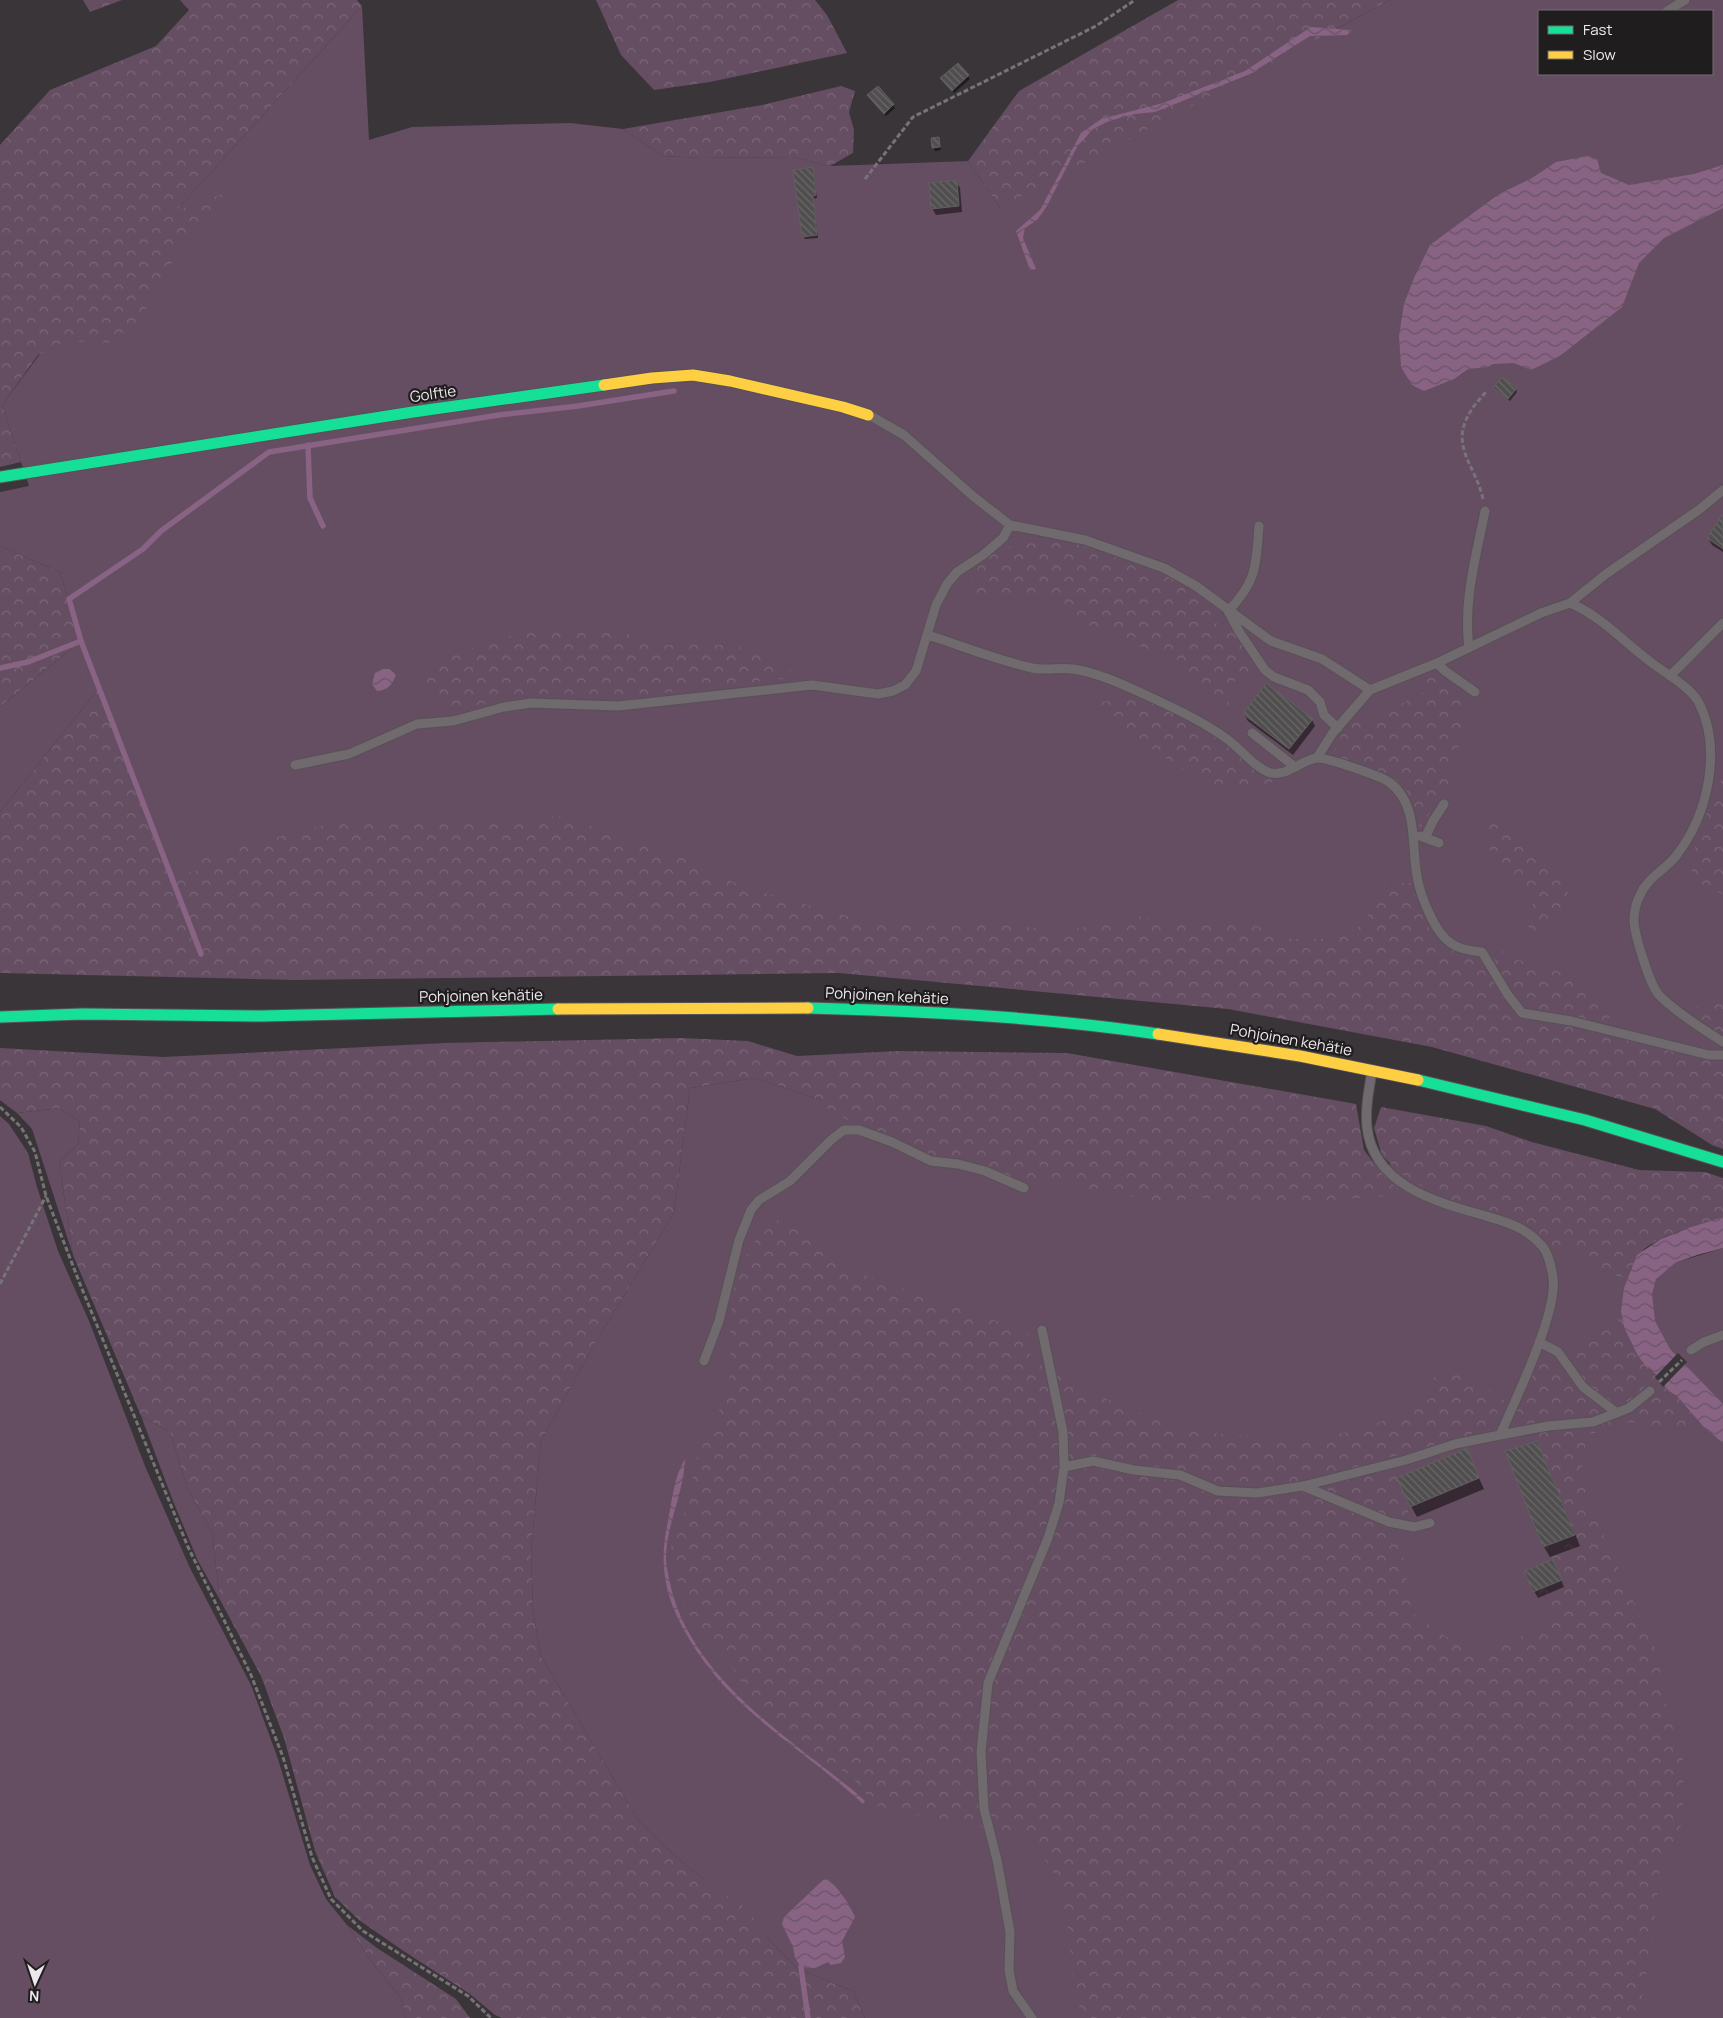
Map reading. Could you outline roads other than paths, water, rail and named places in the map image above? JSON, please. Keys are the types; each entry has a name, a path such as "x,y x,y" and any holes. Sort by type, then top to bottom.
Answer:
{"main road":[{"name":"Golftie","path":"0,477 413,412 643,380 693,375 740,383 843,407 868,415"},
{"name":"Pohjoinen kehätie","path":"0,1017 33,1014 224,1016 622,1009 859,1009 1011,1018 1128,1030 1269,1050 1372,1070 1516,1102 1622,1130 1718,1160"},
{"name":"Pohjoinen kehätie","path":"0,1010 33,1014"}],"lane":[{"path":"1669,10 1685,0"},
{"path":"868,415 904,434 974,497 1010,525 1085,540 1164,568 1196,586 1271,641 1322,659 1370,690"},
{"path":"928,635 1033,668 1071,668 1092,672 1148,696 1195,720 1226,739 1259,767 1270,773 1282,773 1317,758 1338,728 1370,690 1437,663 1541,613 1570,603 1606,574 1700,509 1723,490"},
{"path":"1469,648 1466,621 1468,594 1485,511"},
{"path":"295,765 350,754 417,724 453,721 504,707 531,703 618,706 812,685 878,694 893,691 905,685 916,671 936,605 947,584 958,572 983,555 1003,538 1010,525"},
{"path":"1228,611 1241,598 1253,575 1256,566 1259,526"},
{"path":"1570,603 1587,610 1628,646 1682,684 1698,701 1708,721 1713,742 1714,763 1706,798 1690,836 1675,858 1641,892 1634,922 1647,971 1658,995 1699,1027 1723,1042"},
{"path":"1228,611 1240,633 1265,670 1274,677 1308,690 1315,695 1320,702 1324,716 1338,728"},
{"path":"1670,676 1723,623"},
{"path":"1437,663 1445,671 1475,692"},
{"path":"1252,733 1295,767"},
{"path":"1317,758 1364,771 1388,781 1402,793 1408,806 1413,833 1417,876 1424,903 1435,925 1447,942 1462,949 1482,952 1508,995 1522,1013 1571,1021 1709,1055 1723,1055"},
{"path":"1425,838 1433,820 1444,804"},
{"path":"1413,833 1439,843"},
{"path":"1372,1070 1366,1104 1367,1129 1378,1160 1388,1173 1410,1189 1435,1200 1509,1222 1530,1234 1544,1247 1553,1279 1551,1303 1538,1342 1500,1435"},
{"path":"704,1361 719,1321 738,1240 751,1210 760,1200 790,1181 831,1140 844,1130 859,1130 892,1142 931,1161 986,1170 1024,1188"},
{"path":"1032,2018 1013,1991 1010,1976 1010,1932 997,1860 984,1809 981,1752 988,1683 1048,1538 1059,1503 1064,1468 1063,1432 1042,1330"},
{"path":"1691,1350 1704,1342 1723,1335"},
{"path":"1538,1342 1558,1352 1583,1387 1616,1413"},
{"path":"1064,1468 1093,1461 1134,1470 1180,1475 1218,1491 1256,1493 1303,1486 1406,1460 1456,1444 1548,1426 1593,1422 1629,1408 1650,1391"},
{"path":"1303,1486 1388,1522 1414,1527 1430,1523"}],"water":[{"path":"1311,27 1352,30 1347,35 1310,36 1250,74 1155,112 1135,114 1109,121 1093,129 1077,147 1047,206 1037,220 1025,228 1023,238 1036,269 1030,270 1016,231 1040,210 1081,133 1101,119 1163,103 1245,71"},
{"path":"1588,156 1597,159 1601,173 1629,185 1694,174 1723,165 1723,208 1664,238 1639,263 1622,307 1560,356 1531,370 1514,363 1493,364 1488,367 1468,369 1454,379 1424,391 1412,385 1401,367 1399,336 1404,304 1430,245 1499,194 1532,178 1556,162"},
{"path":"383,669 390,669 396,675 389,686 377,691 372,684 375,673"},
{"path":"1723,1217 1723,1248 1675,1263 1656,1279 1652,1294 1655,1321 1670,1349 1723,1404 1723,1443 1703,1426 1638,1356 1624,1327 1621,1311 1624,1288 1637,1255 1661,1239"},
{"path":"685,1459 682,1484 669,1534 666,1559 669,1578 679,1612 695,1643 717,1672 742,1699 769,1724 854,1791 865,1801 863,1804 746,1708 705,1663 680,1623 669,1595 664,1567 664,1553 674,1489 678,1473"},
{"path":"828,1879 843,1896 855,1917 842,1941 845,1957 841,1963 831,1965 828,1962 815,1968 801,1967 795,1958 793,1947 782,1924 784,1917 823,1880"}],"waterway":[{"path":"0,668 28,662 81,641 69,599 143,549 161,531 269,452 499,415 578,406 674,391"},
{"path":"308,445 310,498 323,526"},
{"path":"81,641 201,954"},
{"path":"801,1967 808,2018"}]}
